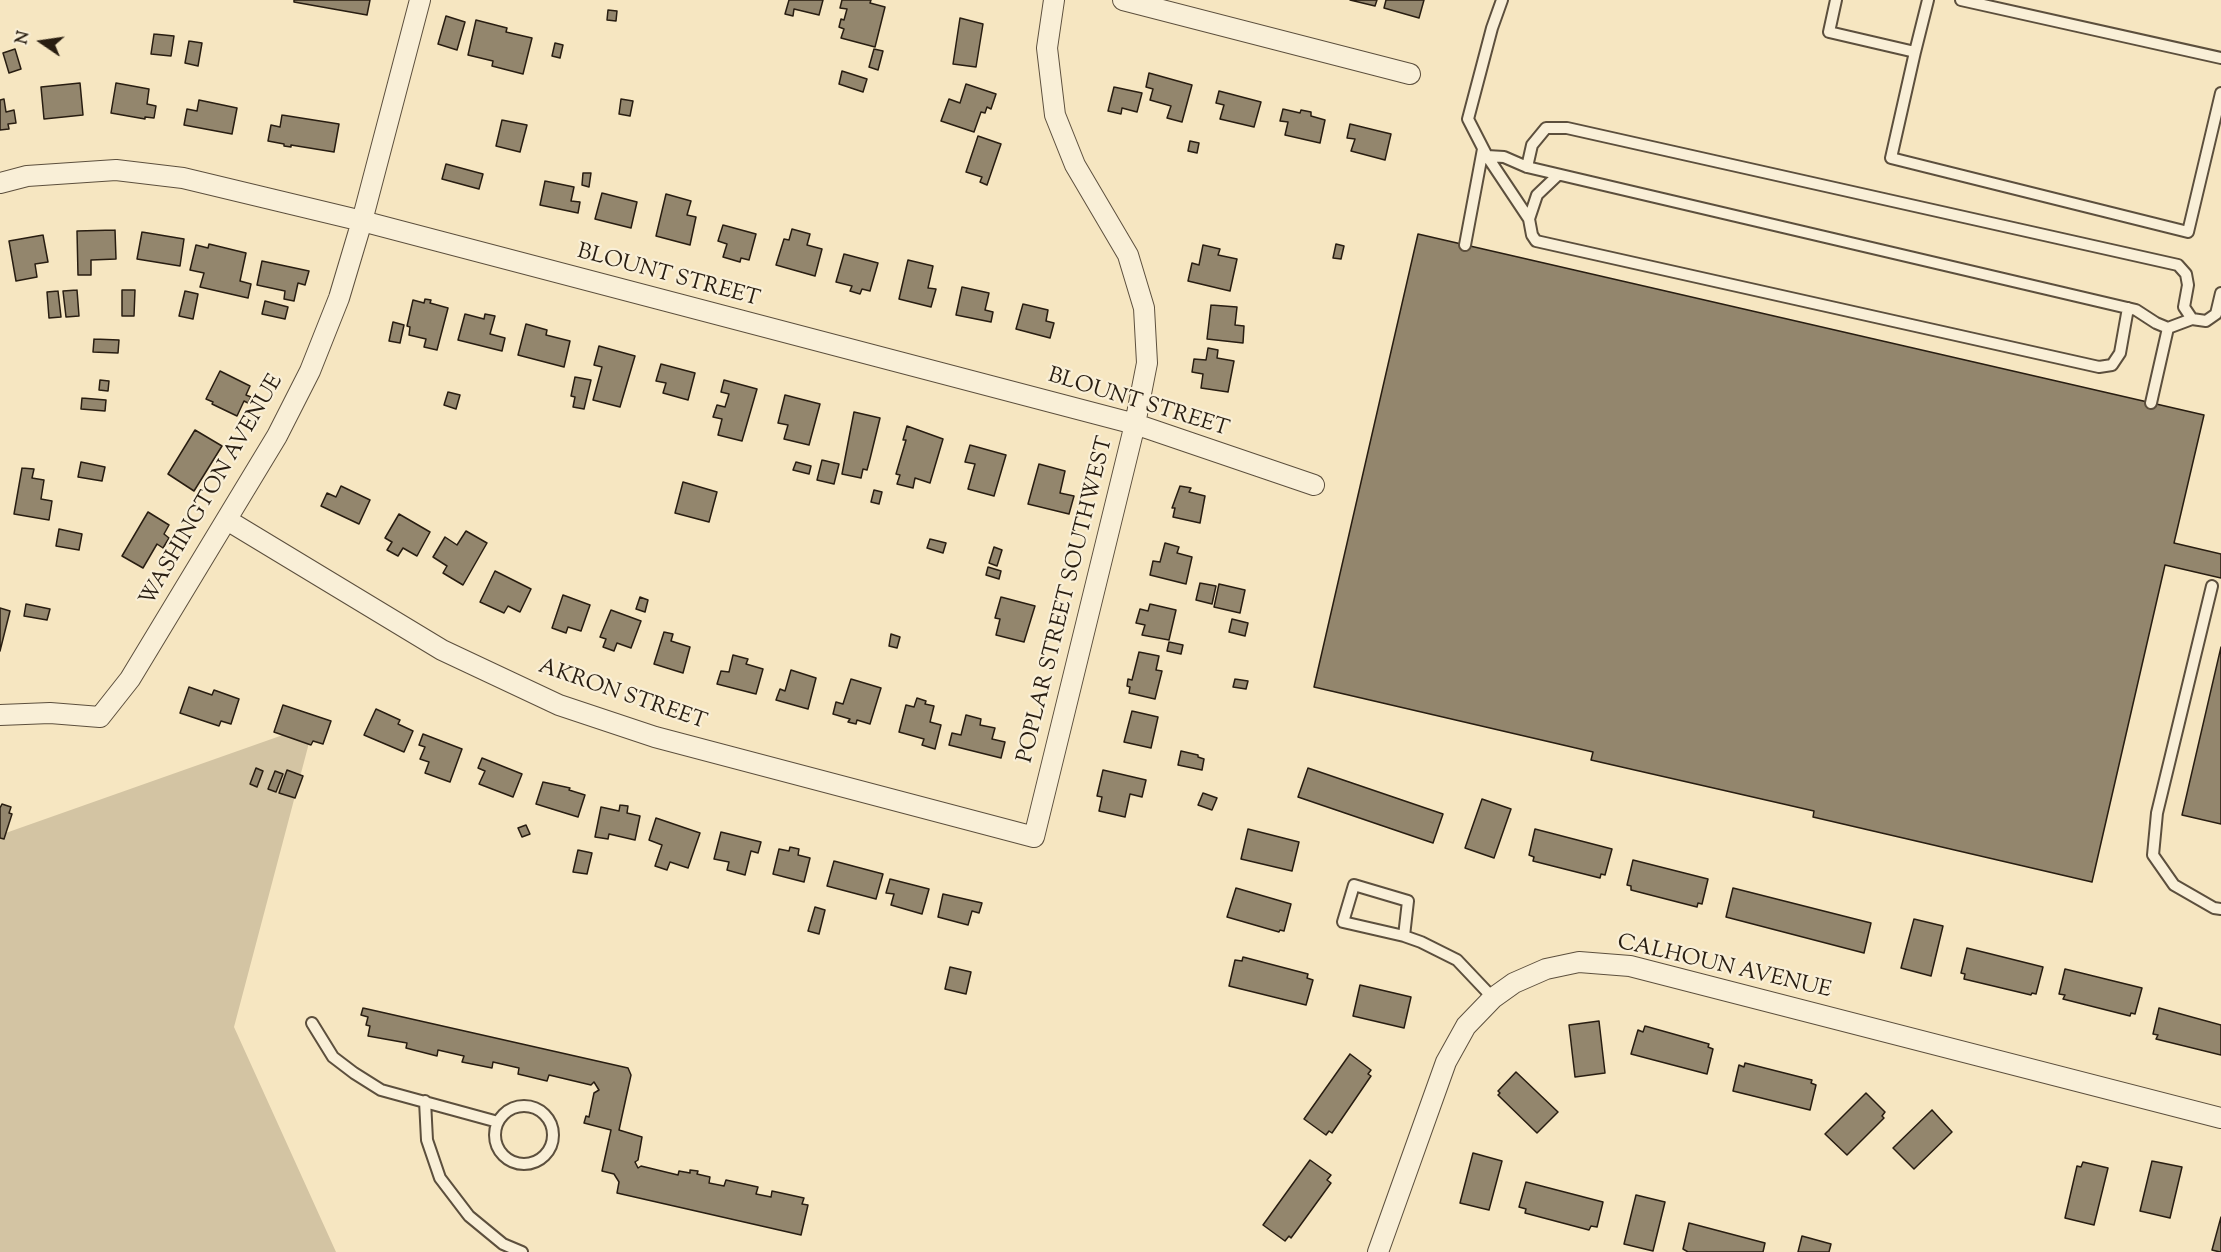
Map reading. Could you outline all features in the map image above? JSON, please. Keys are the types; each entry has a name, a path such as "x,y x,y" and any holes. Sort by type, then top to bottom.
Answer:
{"street":[{"name":"WASHINGTON AVENUE","path":"0,715 50,713 100,717 130,679 277,436 310,371 339,298 362,221 420,0"},
{"name":"POPLAR STREET SOUTHWEST","path":"1034,837 1135,424 1147,363 1144,308 1128,255 1075,165 1055,115 1047,48 1054,0"},
{"path":"1123,0 1410,74"},
{"name":"BLOUNT STREET","path":"0,183 27,176 116,170 183,178 362,221 1135,424 1314,485"},
{"name":"AKRON STREET","path":"227,520 442,650 559,705 655,737 1034,837"},
{"name":"CALHOUN AVENUE","path":"1378,1252 1446,1062 1466,1026 1493,998 1514,983 1546,969 1579,962 1630,966 2221,1118"}],"lane":[{"path":"1503,0 1492,28 1468,119 1485,152 1529,219 1532,235 1536,241 2099,367 2112,365 2120,352 2128,308"},
{"path":"1836,0 1829,32 1915,52"},
{"path":"1928,0 1891,158 2188,232 2221,93"},
{"path":"1961,0 2221,58"},
{"path":"1527,167 1532,145 1546,128 1567,128 2178,265 2187,274 2188,285 2184,307 2192,319"},
{"path":"1485,152 1558,175 2136,310 2168,328 2192,319 2206,321 2216,314 2221,292"},
{"path":"1465,244 1485,152"},
{"path":"1529,219 1537,195 1558,175"},
{"path":"2151,403 2168,328"},
{"path":"2212,586 2157,813 2153,855 2174,885 2214,908 2221,909"},
{"path":"1404,936 1408,901 1354,885 1343,922 1404,936 1457,960 1493,998"},
{"path":"312,1023 333,1057 381,1090 498,1122"},
{"path":"425,1101 427,1140 440,1178 469,1216 503,1244 522,1252"},
{"path":"515,1107 537,1108 552,1125 553,1137 550,1148 543,1157 533,1162 522,1164 511,1161 502,1154 496,1144 495,1133 498,1122 505,1113 515,1107"}],"shaded area":[{"path":"314,724 234,1027 336,1252 0,1252 0,835"}],"building":[{"path":"294,0 370,0 367,15 294,2"},
{"path":"789,0 823,0 819,15 794,9 793,16 785,14"},
{"path":"842,0 871,0 870,3 885,7 875,47 841,38 844,29 839,27 847,9 840,8"},
{"path":"1350,0 1377,0 1375,6"},
{"path":"1386,0 1424,0 1419,18 1384,8"},
{"path":"608,10 617,11 616,21 607,20"},
{"path":"446,16 465,22 457,50 438,44"},
{"path":"960,18 983,24 976,67 953,64"},
{"path":"476,20 507,28 506,32 532,38 523,74 492,66 493,61 468,55"},
{"path":"154,34 174,36 171,56 151,54"},
{"path":"189,41 202,43 198,66 185,63"},
{"path":"555,43 563,45 560,58 552,56"},
{"path":"15,49 21,69 9,73 3,53"},
{"path":"874,49 883,51 878,70 869,67"},
{"path":"842,71 867,79 863,92 839,84"},
{"path":"1149,73 1192,85 1182,122 1167,118 1171,106 1150,100 1153,89 1146,87"},
{"path":"80,83 83,115 44,119 41,87"},
{"path":"116,83 149,89 147,104 156,106 154,118 145,117 145,119 111,113"},
{"path":"966,84 996,94 991,109 987,107 985,113 981,112 974,132 941,121 949,99 960,103"},
{"path":"1114,87 1142,93 1137,112 1122,108 1121,114 1108,111"},
{"path":"1219,91 1261,102 1254,127 1220,119 1224,105 1216,103"},
{"path":"4,99 6,112 14,110 16,123 8,124 9,129 0,130 0,100"},
{"path":"621,99 633,101 630,116 619,114"},
{"path":"199,100 237,108 232,134 184,125 187,109 197,111"},
{"path":"1283,109 1300,113 1301,110 1311,112 1311,116 1325,120 1320,143 1285,135 1288,122 1280,121"},
{"path":"282,115 339,124 334,152 291,145 291,147 284,146 284,144 268,141 271,125 280,127"},
{"path":"502,120 527,125 520,152 496,146"},
{"path":"1350,124 1391,134 1385,160 1351,151 1355,139 1347,138"},
{"path":"978,136 1001,144 987,185 980,182 982,177 966,172"},
{"path":"1190,141 1199,143 1197,153 1188,151"},
{"path":"446,164 483,174 479,189 442,179"},
{"path":"583,173 591,173 589,187 582,185"},
{"path":"545,181 574,187 571,201 580,202 578,213 540,205"},
{"path":"602,193 637,202 631,228 595,219"},
{"path":"666,194 691,201 687,215 696,217 690,245 656,236"},
{"path":"723,225 756,234 749,260 741,258 740,262 723,257 727,244 718,241"},
{"path":"792,229 810,234 807,245 822,249 815,276 776,265 784,239 789,240"},
{"path":"115,230 116,259 91,260 91,275 78,275 77,231"},
{"path":"142,232 184,239 180,266 137,259"},
{"path":"1418,234 2204,415 2174,543 2221,554 2221,578 2165,565 2092,882 1813,817 1814,811 1591,760 1593,752 1314,687"},
{"path":"43,235 48,262 35,264 37,277 16,281 9,241"},
{"path":"209,244 246,253 240,281 251,284 248,298 200,287 204,273 190,270 196,245 208,248"},
{"path":"1336,244 1344,246 1341,259 1333,258"},
{"path":"1203,245 1220,249 1218,255 1237,259 1230,291 1188,281 1192,263 1199,265"},
{"path":"844,254 878,263 870,291 862,289 860,294 850,291 852,286 836,282"},
{"path":"908,260 933,266 928,288 936,289 931,307 899,299"},
{"path":"262,261 309,271 305,285 298,283 294,301 284,299 285,291 257,285"},
{"path":"962,287 989,293 985,310 993,312 991,322 956,315"},
{"path":"77,290 79,316 66,317 63,291"},
{"path":"122,290 135,290 134,316 122,316"},
{"path":"58,291 61,317 49,318 47,292"},
{"path":"185,291 198,294 193,319 179,316"},
{"path":"425,299 431,300 430,303 448,308 437,350 424,347 426,339 409,335 410,327 407,326 413,300 424,303"},
{"path":"265,301 288,307 285,319 262,314"},
{"path":"1023,304 1048,310 1046,321 1054,323 1050,338 1016,329"},
{"path":"1211,305 1237,307 1235,325 1244,326 1243,343 1207,339"},
{"path":"465,314 484,319 485,314 495,316 490,334 505,338 502,351 458,340"},
{"path":"393,322 404,325 400,343 389,341"},
{"path":"526,324 547,330 546,335 570,341 564,367 518,355"},
{"path":"94,339 119,340 118,353 93,352"},
{"path":"599,346 635,356 620,407 593,400 602,367 594,365"},
{"path":"1208,348 1218,350 1217,358 1234,361 1228,392 1201,388 1203,374 1192,372 1194,359 1206,360"},
{"path":"661,364 695,373 688,400 663,393 666,383 656,381"},
{"path":"220,371 250,386 246,395 251,397 248,403 244,401 237,416 206,399"},
{"path":"575,377 591,380 584,409 573,407 575,397 571,396"},
{"path":"100,380 109,381 108,391 99,390"},
{"path":"724,380 757,389 742,441 718,435 722,419 713,417 717,405 725,407 729,394 721,392"},
{"path":"448,392 460,395 456,409 444,405"},
{"path":"785,395 820,404 809,445 784,439 788,425 778,423"},
{"path":"82,398 106,400 105,411 81,409"},
{"path":"854,412 880,418 867,470 863,469 861,478 842,474"},
{"path":"907,426 943,439 930,483 915,478 913,488 897,484 900,475 896,474 906,440 903,440"},
{"path":"195,430 222,446 194,491 168,474"},
{"path":"970,445 1006,455 994,496 968,489 975,464 965,462"},
{"path":"822,460 839,464 834,484 817,480"},
{"path":"81,462 105,467 102,481 78,477"},
{"path":"796,462 811,466 809,474 793,470"},
{"path":"1039,464 1065,471 1060,493 1074,496 1069,514 1028,504"},
{"path":"22,468 34,469 32,478 44,480 41,499 52,501 49,520 14,514"},
{"path":"683,482 717,492 709,522 675,513"},
{"path":"341,486 370,500 359,524 321,506 327,493 336,497"},
{"path":"1180,486 1191,488 1189,492 1205,496 1200,523 1173,517 1175,508 1172,508"},
{"path":"874,490 882,492 879,504 871,502"},
{"path":"148,512 169,525 164,534 169,538 163,548 157,544 143,568 122,556"},
{"path":"399,514 430,532 417,556 403,548 398,556 387,550 392,542 385,538"},
{"path":"59,529 82,534 79,550 56,546"},
{"path":"466,531 487,543 463,585 443,573 447,566 433,557 445,537 457,545"},
{"path":"930,539 946,543 943,553 927,548"},
{"path":"1165,543 1179,547 1177,553 1192,557 1186,584 1150,575 1153,561 1160,562"},
{"path":"994,547 1002,550 997,566 989,563"},
{"path":"988,567 1001,571 999,579 986,575"},
{"path":"495,571 531,589 520,612 508,606 504,613 480,602"},
{"path":"1200,583 1216,586 1212,604 1196,600"},
{"path":"1219,584 1245,590 1240,613 1214,607"},
{"path":"563,595 590,605 581,631 568,627 566,633 552,628"},
{"path":"640,597 648,600 645,612 636,609"},
{"path":"1001,597 1035,606 1024,642 996,635 1000,619 995,618"},
{"path":"26,604 50,609 47,620 24,616"},
{"path":"1150,604 1176,610 1169,640 1142,635 1145,625 1136,623 1140,609 1148,611"},
{"path":"0,608 10,611 0,651"},
{"path":"611,610 641,621 631,648 617,643 614,651 603,647 606,639 600,637"},
{"path":"1232,619 1248,623 1245,636 1229,632"},
{"path":"664,632 673,634 671,641 690,647 683,673 654,664"},
{"path":"891,634 900,637 897,648 889,646"},
{"path":"1169,642 1183,645 1181,654 1167,651"},
{"path":"2221,647 2221,824 2182,815"},
{"path":"1139,652 1159,656 1156,670 1162,671 1155,699 1129,693 1128,679 1132,680"},
{"path":"733,655 748,659 746,664 763,669 756,694 717,684 721,671 729,672"},
{"path":"791,670 816,678 808,709 776,700 780,689 785,691"},
{"path":"851,679 881,688 870,724 857,720 856,724 848,722 850,719 833,714 836,702 843,704"},
{"path":"1235,679 1248,681 1246,689 1233,687"},
{"path":"189,687 212,695 214,690 239,699 231,724 221,721 219,726 180,713"},
{"path":"917,698 926,701 925,704 934,706 930,722 941,725 935,749 922,745 924,739 899,732 906,705 914,707"},
{"path":"283,705 331,721 323,744 313,741 311,745 274,732"},
{"path":"376,709 400,720 398,724 413,731 404,752 364,735"},
{"path":"1132,711 1158,717 1151,748 1124,742"},
{"path":"966,715 981,719 980,725 995,728 992,739 1005,742 1001,758 949,745 952,733 961,735"},
{"path":"423,734 462,749 450,782 425,773 429,762 420,759 425,747 419,745"},
{"path":"1181,751 1198,755 1204,759 1202,770 1178,765"},
{"path":"482,758 522,774 513,797 479,784 485,771 478,768"},
{"path":"256,768 263,771 257,787 250,784"},
{"path":"1308,768 1443,814 1433,843 1298,797"},
{"path":"287,770 303,776 295,798 279,793"},
{"path":"1103,770 1146,780 1142,797 1130,794 1125,817 1099,811 1102,797 1097,796"},
{"path":"275,771 283,774 276,792 268,789"},
{"path":"543,782 570,788 569,790 585,795 578,817 536,804"},
{"path":"1203,793 1217,798 1212,810 1198,805"},
{"path":"1482,799 1511,809 1494,858 1465,848"},
{"path":"2,804 11,807 9,813 12,814 4,839 0,838"},
{"path":"620,805 628,806 627,813 640,816 635,840 609,834 608,839 595,837 601,807 619,811"},
{"path":"656,818 700,833 688,868 670,862 667,870 655,866 662,845 649,840"},
{"path":"526,825 530,834 522,837 518,828"},
{"path":"1248,829 1299,842 1292,871 1241,859"},
{"path":"1535,829 1612,849 1605,875 1601,874 1600,878 1533,861 1534,857 1529,855"},
{"path":"721,832 761,842 758,853 751,851 745,875 727,870 729,862 714,859"},
{"path":"790,847 799,849 798,855 810,858 804,882 773,874 779,849 789,851"},
{"path":"578,850 592,853 587,874 573,872"},
{"path":"1633,860 1708,879 1702,904 1698,903 1697,907 1631,890 1631,886 1627,885"},
{"path":"834,861 883,874 876,899 827,886"},
{"path":"890,879 929,889 922,914 891,905 894,894 886,893"},
{"path":"1236,888 1291,904 1284,931 1279,932 1227,917"},
{"path":"1733,888 1871,923 1864,953 1726,917"},
{"path":"943,894 982,903 979,913 972,911 968,925 938,917"},
{"path":"815,907 825,910 819,934 808,931"},
{"path":"1914,919 1943,926 1931,976 1901,968"},
{"path":"1967,948 2043,967 2036,994 2031,995 1964,979 1965,974 1961,973"},
{"path":"1243,957 1308,974 1307,978 1313,980 1306,1005 1229,986 1235,960 1242,961"},
{"path":"950,967 971,972 966,994 945,989"},
{"path":"2065,969 2142,988 2135,1014 2131,1013 2130,1016 2063,999 2065,995 2059,994"},
{"path":"1360,985 1411,997 1404,1028 1353,1016"},
{"path":"363,1008 628,1068 631,1075 619,1130 642,1137 638,1160 635,1162 638,1168 641,1166 678,1175 679,1171 690,1173 690,1170 698,1171 697,1174 710,1177 709,1183 724,1186 726,1180 758,1187 756,1194 771,1197 772,1191 804,1198 802,1204 808,1205 801,1235 617,1193 619,1182 614,1174 602,1171 611,1130 584,1123 586,1116 589,1117 594,1093 599,1090 594,1082 591,1085 549,1075 547,1081 518,1074 519,1068 493,1062 492,1068 462,1062 464,1056 438,1050 437,1056 406,1048 407,1043 368,1036 370,1026 366,1025 368,1017 361,1015"},
{"path":"2159,1008 2221,1025 2221,1055 2156,1039 2158,1035 2153,1034"},
{"path":"1599,1021 1605,1073 1575,1077 1569,1025"},
{"path":"1645,1026 1709,1044 1708,1047 1713,1049 1707,1074 1631,1054 1638,1030 1643,1032"},
{"path":"1350,1054 1371,1070 1368,1074 1371,1076 1332,1133 1329,1131 1326,1135 1304,1119"},
{"path":"1745,1063 1812,1080 1811,1083 1816,1085 1810,1110 1733,1091 1739,1065 1744,1067"},
{"path":"1516,1072 1558,1112 1537,1133 1498,1095 1500,1093 1498,1091"},
{"path":"1866,1093 1885,1112 1882,1116 1884,1118 1847,1155 1825,1134"},
{"path":"1932,1110 1952,1132 1914,1169 1893,1148"},
{"path":"1473,1153 1502,1161 1489,1210 1460,1203"},
{"path":"1310,1160 1331,1175 1327,1180 1331,1183 1291,1238 1289,1236 1285,1241 1263,1225"},
{"path":"2152,1161 2182,1167 2170,1218 2140,1211"},
{"path":"2083,1162 2108,1168 2094,1225 2065,1218 2077,1166 2081,1167"},
{"path":"1526,1182 1603,1202 1597,1227 1591,1226 1589,1230 1525,1213 1526,1209 1519,1207"},
{"path":"1636,1195 1665,1202 1653,1251 1624,1244"},
{"path":"2221,1217 2221,1252 2220,1252 2212,1250"},
{"path":"1689,1223 1765,1243 1763,1252 1688,1252 1683,1249"},
{"path":"1802,1236 1831,1244 1829,1252 1798,1252"}]}
